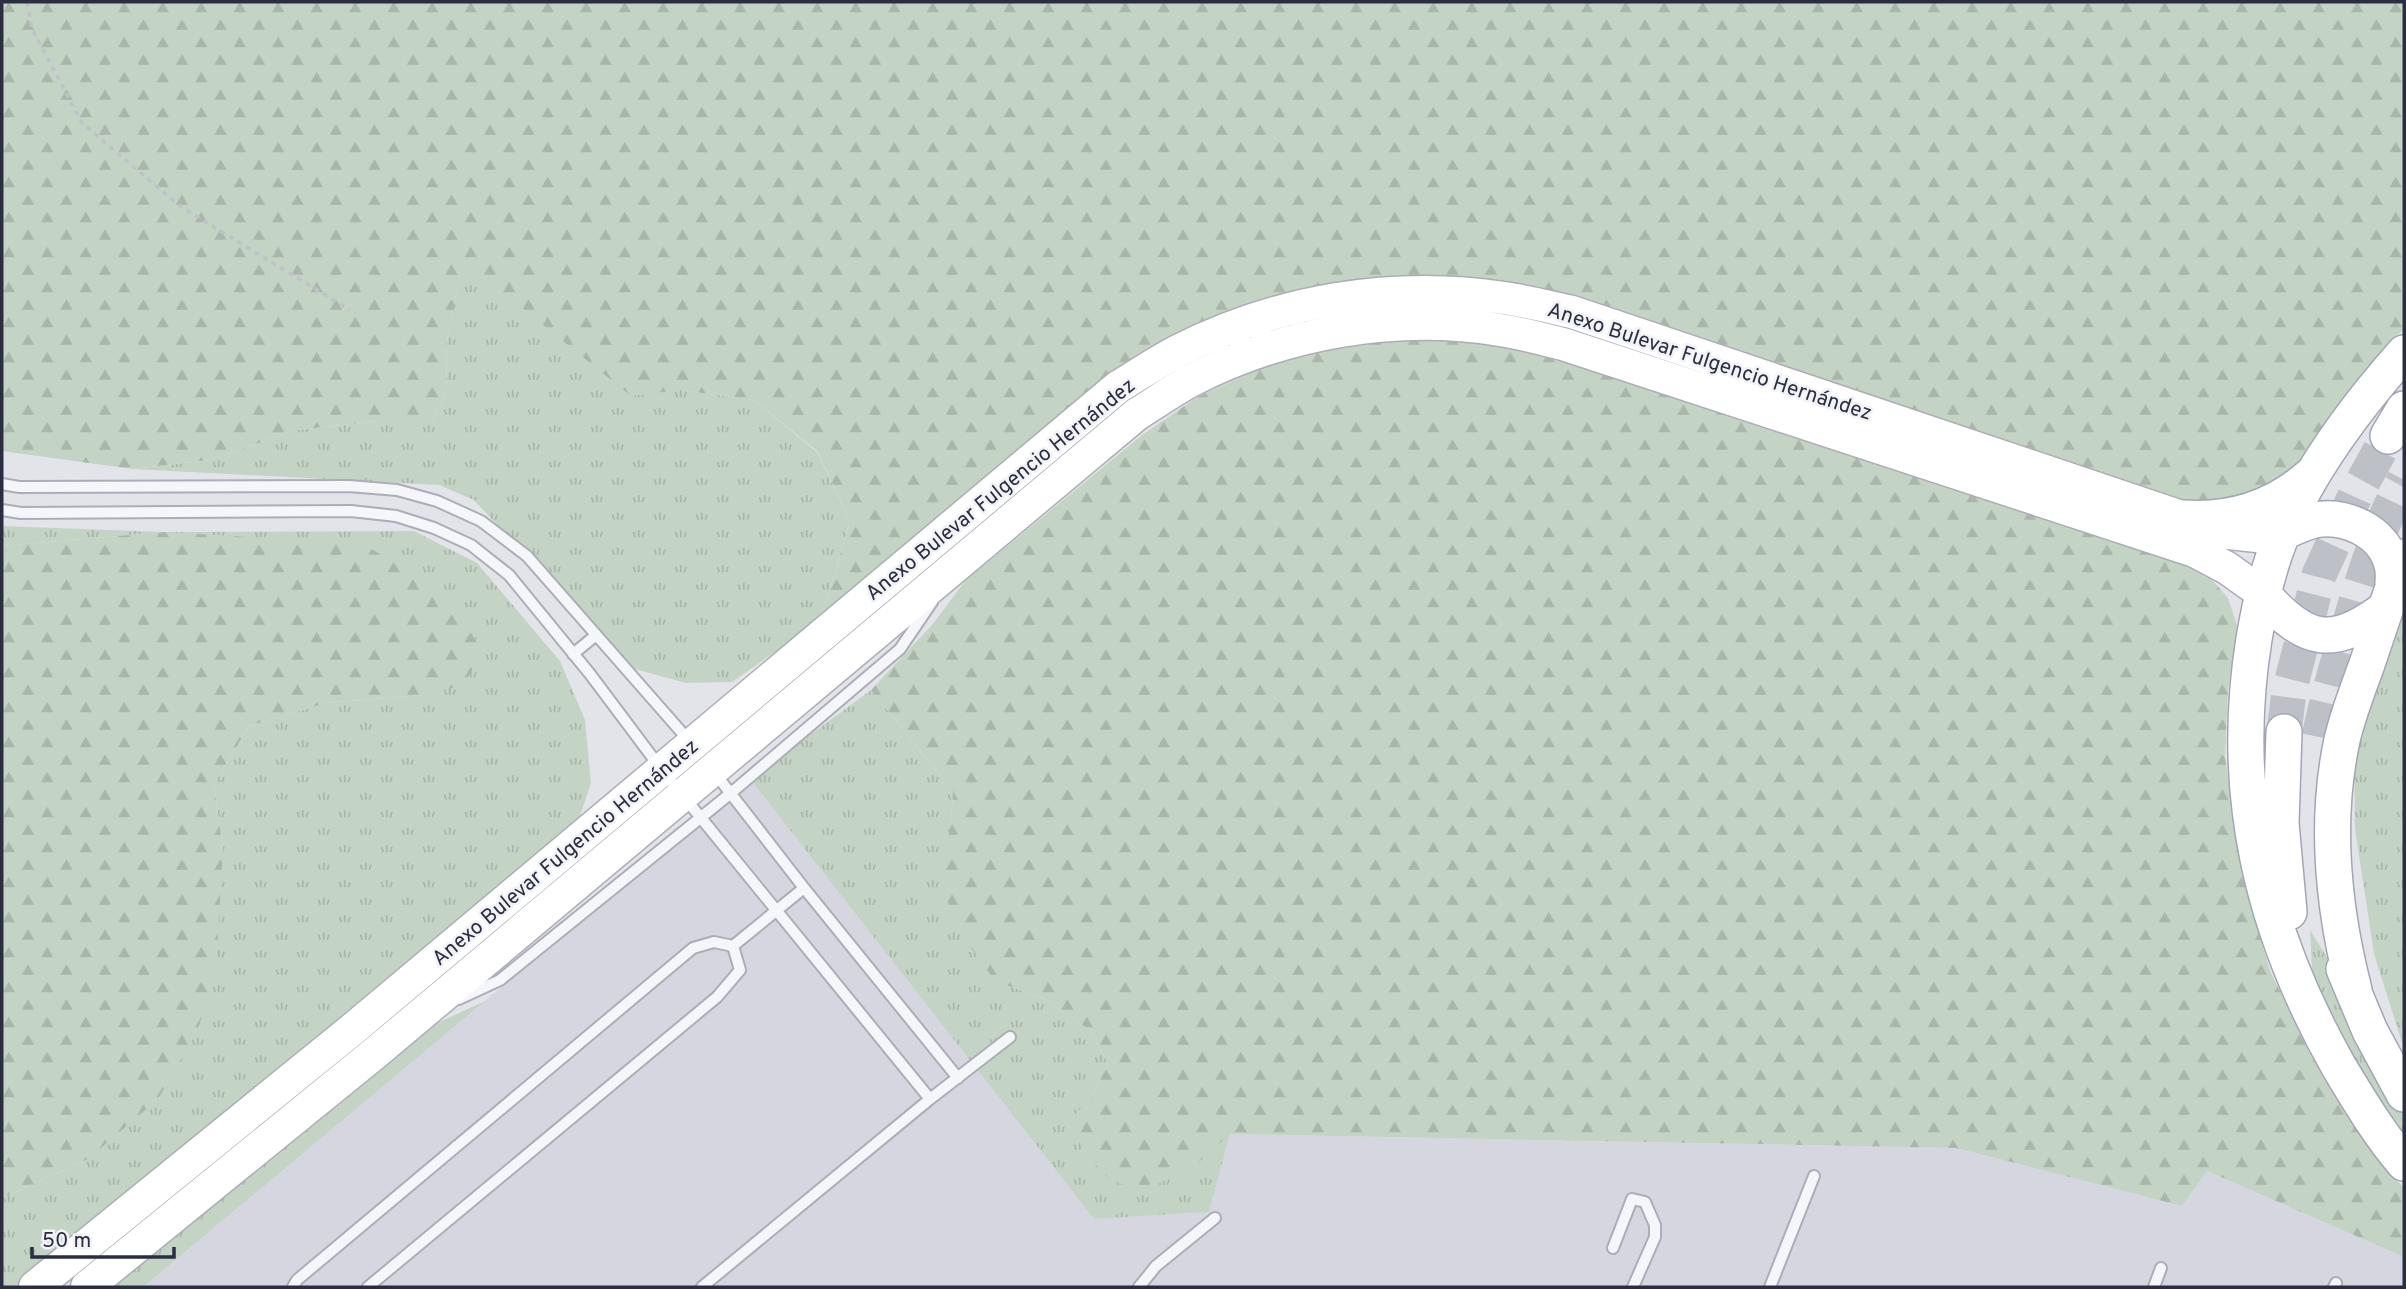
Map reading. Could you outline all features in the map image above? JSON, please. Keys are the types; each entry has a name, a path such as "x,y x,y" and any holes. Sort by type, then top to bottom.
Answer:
{"main road":[{"name":"Anexo Bulevar Fulgencio Hernández","path":"87,1287 415,1019 692,806 708,764 1118,387 1176,352 1238,324 1303,305 1370,294 1438,291 1505,298 1572,312 2229,533 2266,537 2283,532"},
{"name":"Anexo Bulevar Fulgencio Hernández","path":"35,1287 354,1028 662,770 708,764 959,562 1137,414 1191,381 1250,355 1310,337 1373,326 1437,324 1500,330 1576,348 2195,551 2227,568 2262,593"},
{"path":"2404,353 2382,378 2313,474 2283,532 2262,593 2250,665 2245,718 2252,828 2266,897 2279,938 2324,1038 2347,1080 2371,1119 2404,1163"},
{"path":"2184,518 2219,518 2253,510 2285,496 2313,474"},
{"path":"2283,532 2312,521 2333,519 2354,523 2372,535 2386,551 2392,565 2394,584 2342,739 2334,792 2332,853 2335,888 2345,954 2354,990"},
{"path":"2262,593 2279,613 2295,626 2315,634 2337,635 2357,629 2394,584"},
{"path":"2284,732 2283,855 2296,978"},
{"path":"2319,737 2313,792 2319,890 2337,956 2370,1031 2404,1094"}],"lane":[{"path":"2,484 19,487 349,486 410,494 437,501 481,521 527,556 708,764 804,888 958,1078"},
{"path":"2,510 20,513 351,511 396,516 434,528 471,545 509,575 573,653 662,770 930,1100"},
{"path":"573,653 595,636"},
{"path":"733,946 804,888"},
{"path":"293,1287 297,1280 693,948 715,942 733,946"},
{"path":"368,1287 717,997 740,970 733,946"},
{"path":"702,1287 1010,1037"},
{"path":"1770,1287 1814,1176"},
{"path":"1613,1248 1632,1199 1645,1202 1655,1226 1655,1237 1633,1287"},
{"path":"1139,1287 1156,1266 1215,1218"},
{"path":"2154,1287 2161,1268"}],"path":[{"path":"27,2 32,29 82,123 181,207 350,310"}],"shaded area":[{"path":"750,779 1094,1219 1209,1212 1230,1134 1956,1148 2182,1206 2207,1171 2404,1257 2404,1287 143,1287"}],"green space":[{"path":"2,2 2404,2 2404,329 2392,340 2335,427 2290,482 2220,511 1732,352 1551,297 1253,304 821,620 850,521 817,451 754,400 680,390 631,396 463,260 446,346 447,392 432,421 379,421 297,430 210,460 132,469 2,451"},
{"path":"463,259 631,395 680,390 754,400 817,452 850,521 821,620 732,682 686,683 631,668 474,500 439,485 132,469 210,460 297,430 379,421 432,421 447,392 446,346"},
{"path":"1449,334 1537,353 2199,565 2228,598 2238,628 2228,688 2225,757 2243,879 2270,971 2322,1075 2379,1161 2404,1188 2404,1257 2207,1171 2182,1206 1956,1148 1230,1134 1199,1162 1143,1192 1109,1179 1084,1152 1069,1121 1092,1097 1108,1063 1090,1030 1042,998 995,981 955,926 941,878 951,822 953,791 871,690 932,625 965,581 1142,435 1199,396 1280,360 1360,338"},
{"path":"2,526 164,532 2,546"},
{"path":"414,531 477,563 560,661 585,720 591,783 579,819 15,1287 2,1287 2,1198 88,1159 223,850 214,784 249,726 326,703 423,695 164,532"},
{"path":"164,532 364,544 440,593 484,650 463,685 423,695 326,703 249,726 214,784 223,850 217,951 209,997 196,1034 158,1099 88,1159 2,1198 2,546"},
{"path":"2404,611 2404,1049 2374,954 2355,829 2354,746 2382,653"},
{"path":"871,690 953,791 951,822 995,981 1042,998 1090,1030 1108,1063 1092,1097 1070,1121 1230,1134 1209,1212 1094,1219 750,779"},
{"path":"2310,930 2340,978 2378,1070 2404,1115 2404,1143 2370,1097 2313,988"},
{"path":"485,1001 143,1287 104,1287 409,1036"}],"tunnel":[{"path":"2284,732 2289,692 2319,575 2355,496 2388,436"},
{"path":"2319,737 2337,665 2367,567 2387,514 2404,480"}]}
